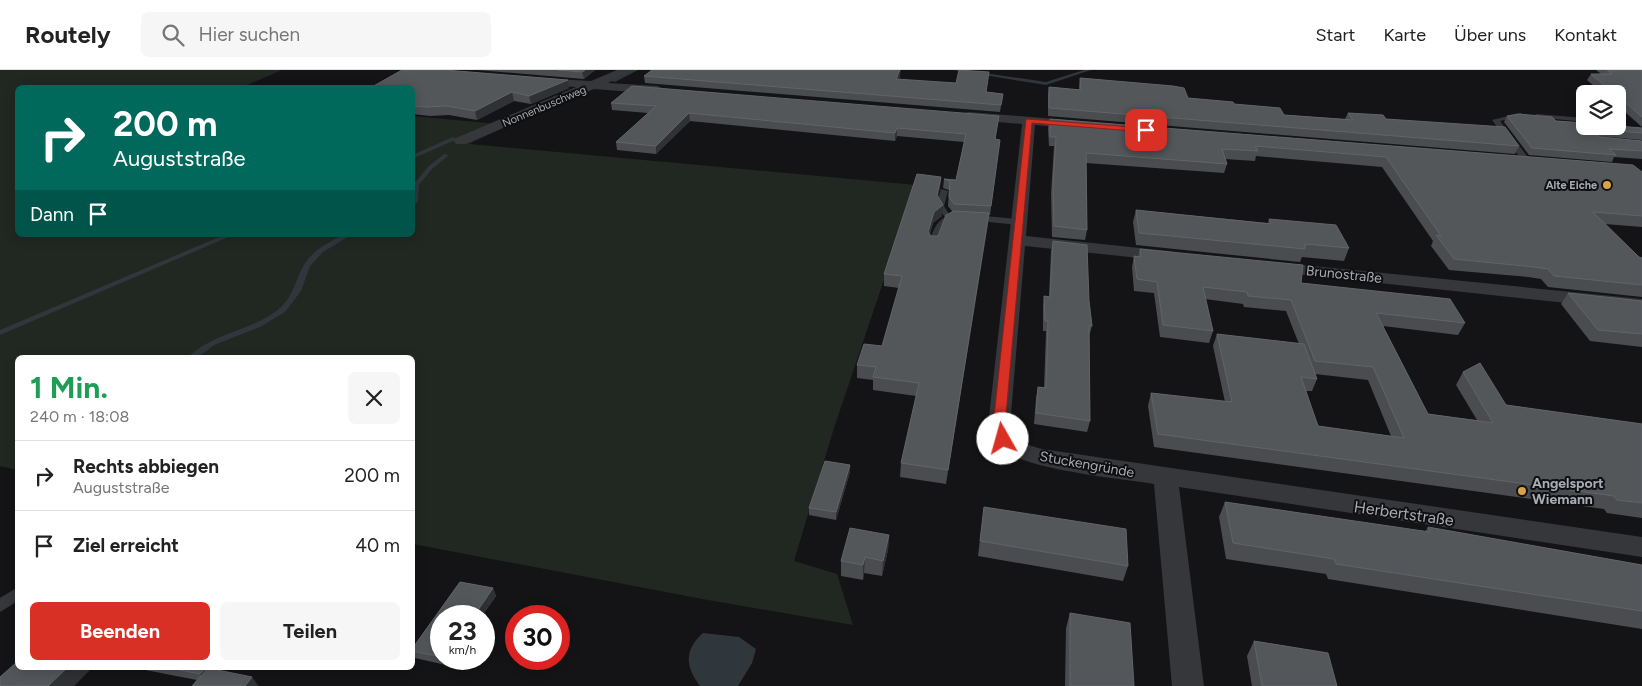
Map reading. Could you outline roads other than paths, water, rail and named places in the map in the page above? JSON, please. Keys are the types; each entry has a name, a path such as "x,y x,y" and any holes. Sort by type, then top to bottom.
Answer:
{"street":[{"name":"Nonnenbuschweg","path":"461,141 627,70"},
{"path":"533,80 670,91"},
{"path":"960,115 1098,126"},
{"name":"Stuckengründe","path":"1029,121 999,426 1003,439 1016,449 1039,457 1166,478"},
{"path":"1508,160 1532,162"},
{"path":"1018,231 1189,258"},
{"name":"Brunostraße","path":"1257,265 1642,305"},
{"path":"1166,478 1188,686"},
{"name":"Herbertstraße","path":"1166,478 1642,548"}],"lane":[{"path":"1532,162 1495,120 1521,115 1576,119"},
{"path":"944,191 940,206 942,212 950,217 1018,231"},
{"path":"933,244 939,224 950,217"},
{"path":"0,606 15,595"}],"waterway":[{"path":"613,81 636,70"},
{"path":"955,70 1046,84 1089,70"},
{"path":"415,156 453,139"},
{"path":"415,202 416,185 430,168 446,155"},
{"path":"0,333 225,237"},
{"path":"195,355 211,343 257,325 282,310 297,291 307,266 320,250 344,237"}],"place":[{"name":"Alte Eiche","path":"1607,185"},
{"name":"Angelsport Wiemann","path":"1522,491"}]}
